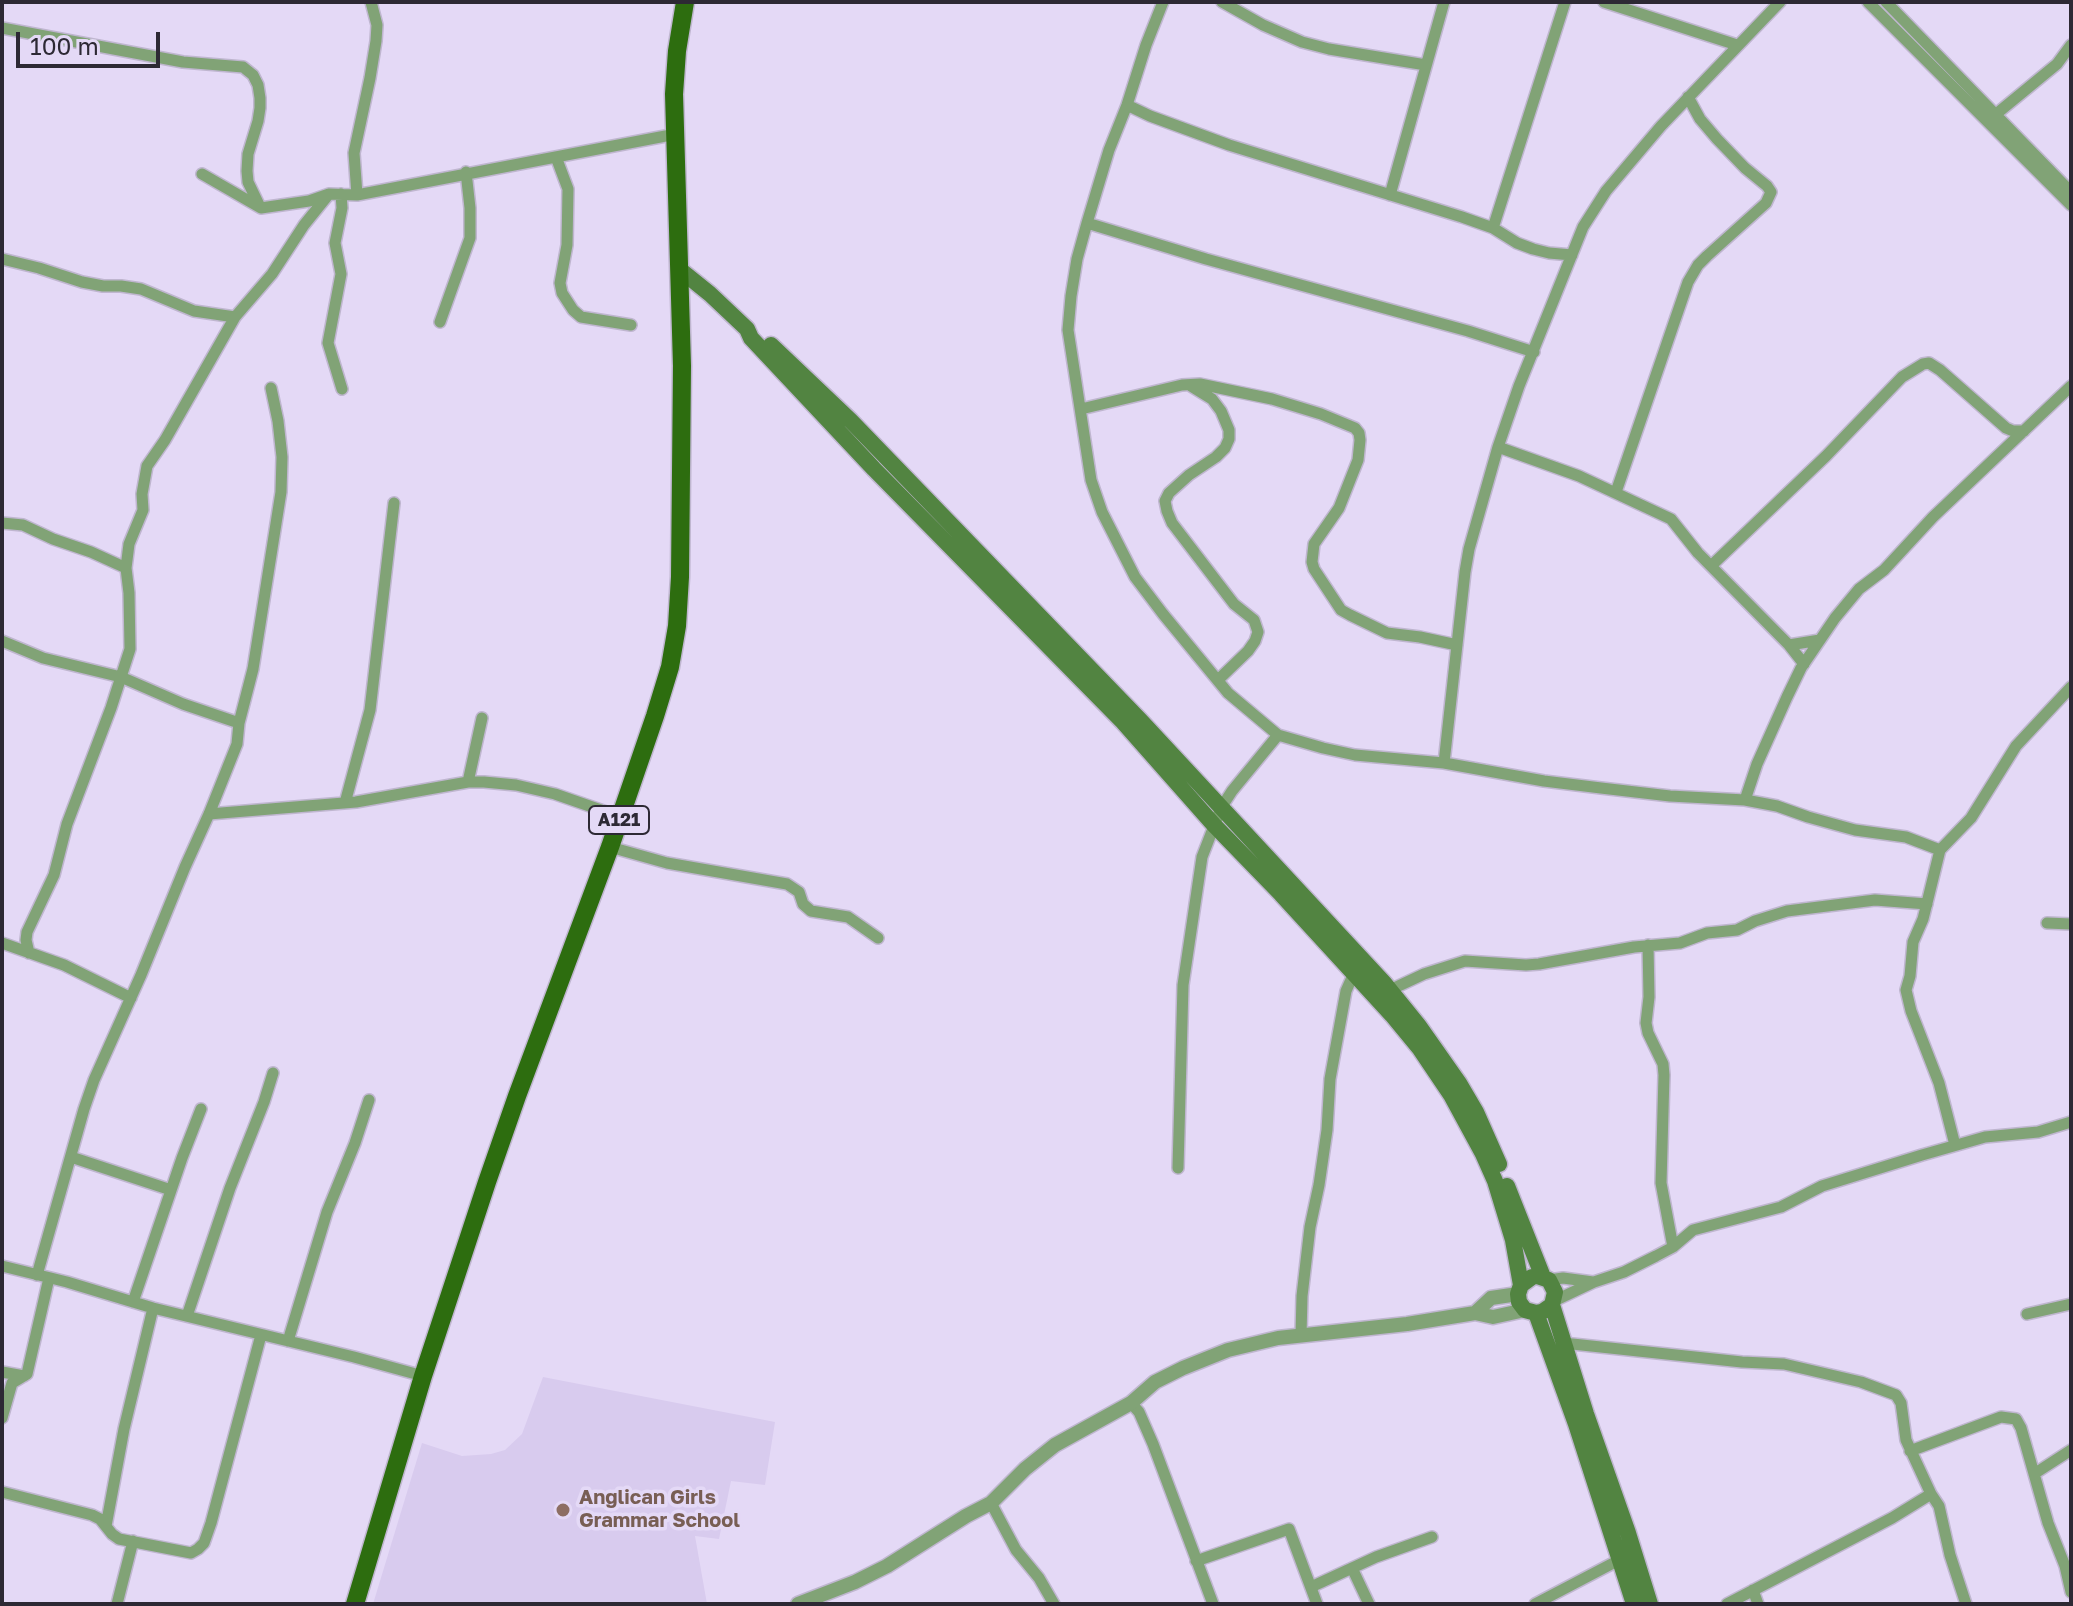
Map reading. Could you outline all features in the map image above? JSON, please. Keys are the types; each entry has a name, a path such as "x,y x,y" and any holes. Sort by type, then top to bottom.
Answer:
{"main road":[{"name":"A121","path":"355,1604 423,1376 517,1096 621,817 670,667 677,626 680,577 682,469 674,94 685,2"},
{"path":"679,269 747,329 751,338 874,469 1123,722 1420,1049 1468,1123 1495,1181 1513,1240 1519,1302 1530,1311 1556,1367 1634,1604"},
{"path":"747,329 757,332 851,421 1141,721 1390,990 1442,1057 1489,1138 1546,1279 1555,1292 1553,1303 1563,1343 1650,1604"},
{"path":"1519,1289 1532,1277 1546,1279"},
{"path":"1530,1311 1542,1312 1553,1303"}],"street":[{"path":"357,195 354,153 376,41 377,25 371,2"},
{"path":"1163,2 1109,150 1087,223 1077,259 1068,330 1091,480 1102,512 1135,577 1218,680 1252,715 1278,735 1355,755 1444,763 1558,783 1670,796 1745,800 1777,806 1855,830 1906,837 1940,850"},
{"path":"1222,2 1302,42 1426,65"},
{"path":"1390,195 1444,2"},
{"path":"1493,228 1565,2"},
{"path":"1604,2 1737,45"},
{"path":"1444,763 1469,549 1498,447 1583,227 1606,191 1688,97 1780,2"},
{"path":"1868,2 2071,205"},
{"path":"1886,2 2071,192"},
{"path":"2,28 183,62 243,67 253,75 260,98 247,171 248,182 261,208"},
{"path":"1995,115 2057,64 2071,45"},
{"path":"1616,492 1688,282 1698,265 1766,203 1771,192 1717,139 1700,119 1688,97"},
{"path":"1127,105 1229,145 1493,228 1533,249 1572,255"},
{"path":"202,174 261,208 335,194 357,195 676,134"},
{"path":"556,157 568,189 567,245 560,283 562,293 581,317 631,325"},
{"path":"440,322 470,238 466,172"},
{"path":"29,953 27,932 54,875 67,824 130,649 126,568 129,544 143,510 142,494 147,466 235,317 272,274 304,225 335,194"},
{"path":"335,194 342,208 335,243 341,274 328,343 342,389"},
{"path":"1087,223 1534,352"},
{"path":"2,259 82,282 141,289 194,311 235,317"},
{"path":"1711,566 1826,456 1902,377 1923,364 1929,363 1940,370 2006,428 2024,431"},
{"path":"1081,409 1190,385 1272,399 1355,428 1360,440 1358,460 1339,508 1314,544 1314,569 1341,610 1350,615 1387,633 1457,645"},
{"path":"1190,385 1212,399 1221,411 1229,430 1229,439 1216,457 1169,493 1165,501 1167,511 1172,523 1234,604 1254,620 1258,632 1248,651 1218,680"},
{"path":"1745,800 1762,753 1804,664 1859,589 1884,570 1933,517 2071,386"},
{"path":"25,1377 30,1366 43,1276 84,1109 237,744 239,723 253,669 281,492 282,457 271,388"},
{"path":"1498,447 1579,476 1671,519 1698,553 1804,664"},
{"path":"345,803 370,710 394,503"},
{"path":"2,523 23,525 126,568"},
{"path":"1789,645 1820,640"},
{"path":"2,650 2,641 43,658 121,677 183,704 239,723"},
{"path":"1955,1145 1939,1083 1906,990 1913,942 1923,919 1940,850 1971,818 2016,746 2071,687"},
{"path":"468,782 482,718"},
{"path":"1178,1168 1183,985 1202,857 1221,808 1278,735"},
{"path":"209,814 345,803 484,782 571,798 621,817"},
{"path":"610,847 667,863 787,884 799,892 803,904 811,911 848,917 878,938"},
{"path":"1390,990 1458,962 1526,965 1648,945 1680,943 1707,933 1737,930 1787,911 1875,900 1927,904"},
{"path":"2047,923 2071,924"},
{"path":"2,943 64,965 131,998"},
{"path":"1648,945 1646,1023 1663,1064 1661,1183 1673,1247"},
{"path":"1301,1335 1302,1296 1327,1130 1330,1079 1346,991 1354,973"},
{"path":"187,1316 273,1073"},
{"path":"288,1341 327,1212 369,1100"},
{"path":"133,1302 201,1109"},
{"path":"1553,1303 1673,1247 1693,1230 1781,1207 1822,1186 1955,1145 1985,1137 2038,1132 2071,1122"},
{"path":"71,1157 171,1190"},
{"path":"2,1266 153,1308 423,1376"},
{"path":"1546,1279 1594,1282"},
{"path":"1475,1313 1491,1298 1519,1289"},
{"path":"2027,1314 2071,1304"},
{"path":"106,1526 124,1429 153,1308"},
{"path":"798,1604 887,1566 991,1503 1055,1445 1131,1403 1155,1382 1183,1368 1228,1350 1301,1335 1475,1313 1493,1317 1530,1311"},
{"path":"2,1492 92,1515 119,1539 191,1553 204,1543 211,1523 261,1335"},
{"path":"1563,1343 1784,1364 1861,1382 1899,1398 1906,1440 1939,1506 1950,1555 1966,1604"},
{"path":"2,1372 25,1377"},
{"path":"2,1418 12,1383 25,1377"},
{"path":"1131,1403 1139,1412 1153,1444 1213,1604"},
{"path":"1910,1451 2001,1417 2016,1419 2071,1592"},
{"path":"2034,1474 2071,1450"},
{"path":"1727,1604 1892,1518 1931,1494"},
{"path":"991,1503 1016,1550 1039,1578 1054,1604"},
{"path":"1196,1561 1289,1529 1317,1604"},
{"path":"1311,1587 1376,1557 1432,1537"},
{"path":"117,1604 133,1541"},
{"path":"1535,1604 1621,1559"},
{"path":"1352,1568 1369,1604"},
{"path":"1753,1590 1758,1604"}],"shaded area":[{"name":"Anglican Girls Grammar School","path":"543,1377 775,1422 765,1485 731,1481 719,1539 695,1536 707,1604 373,1604 422,1443 462,1456 505,1450 522,1434"}],"place":[{"name":"Anglican Girls Grammar School","path":"563,1510"}]}
